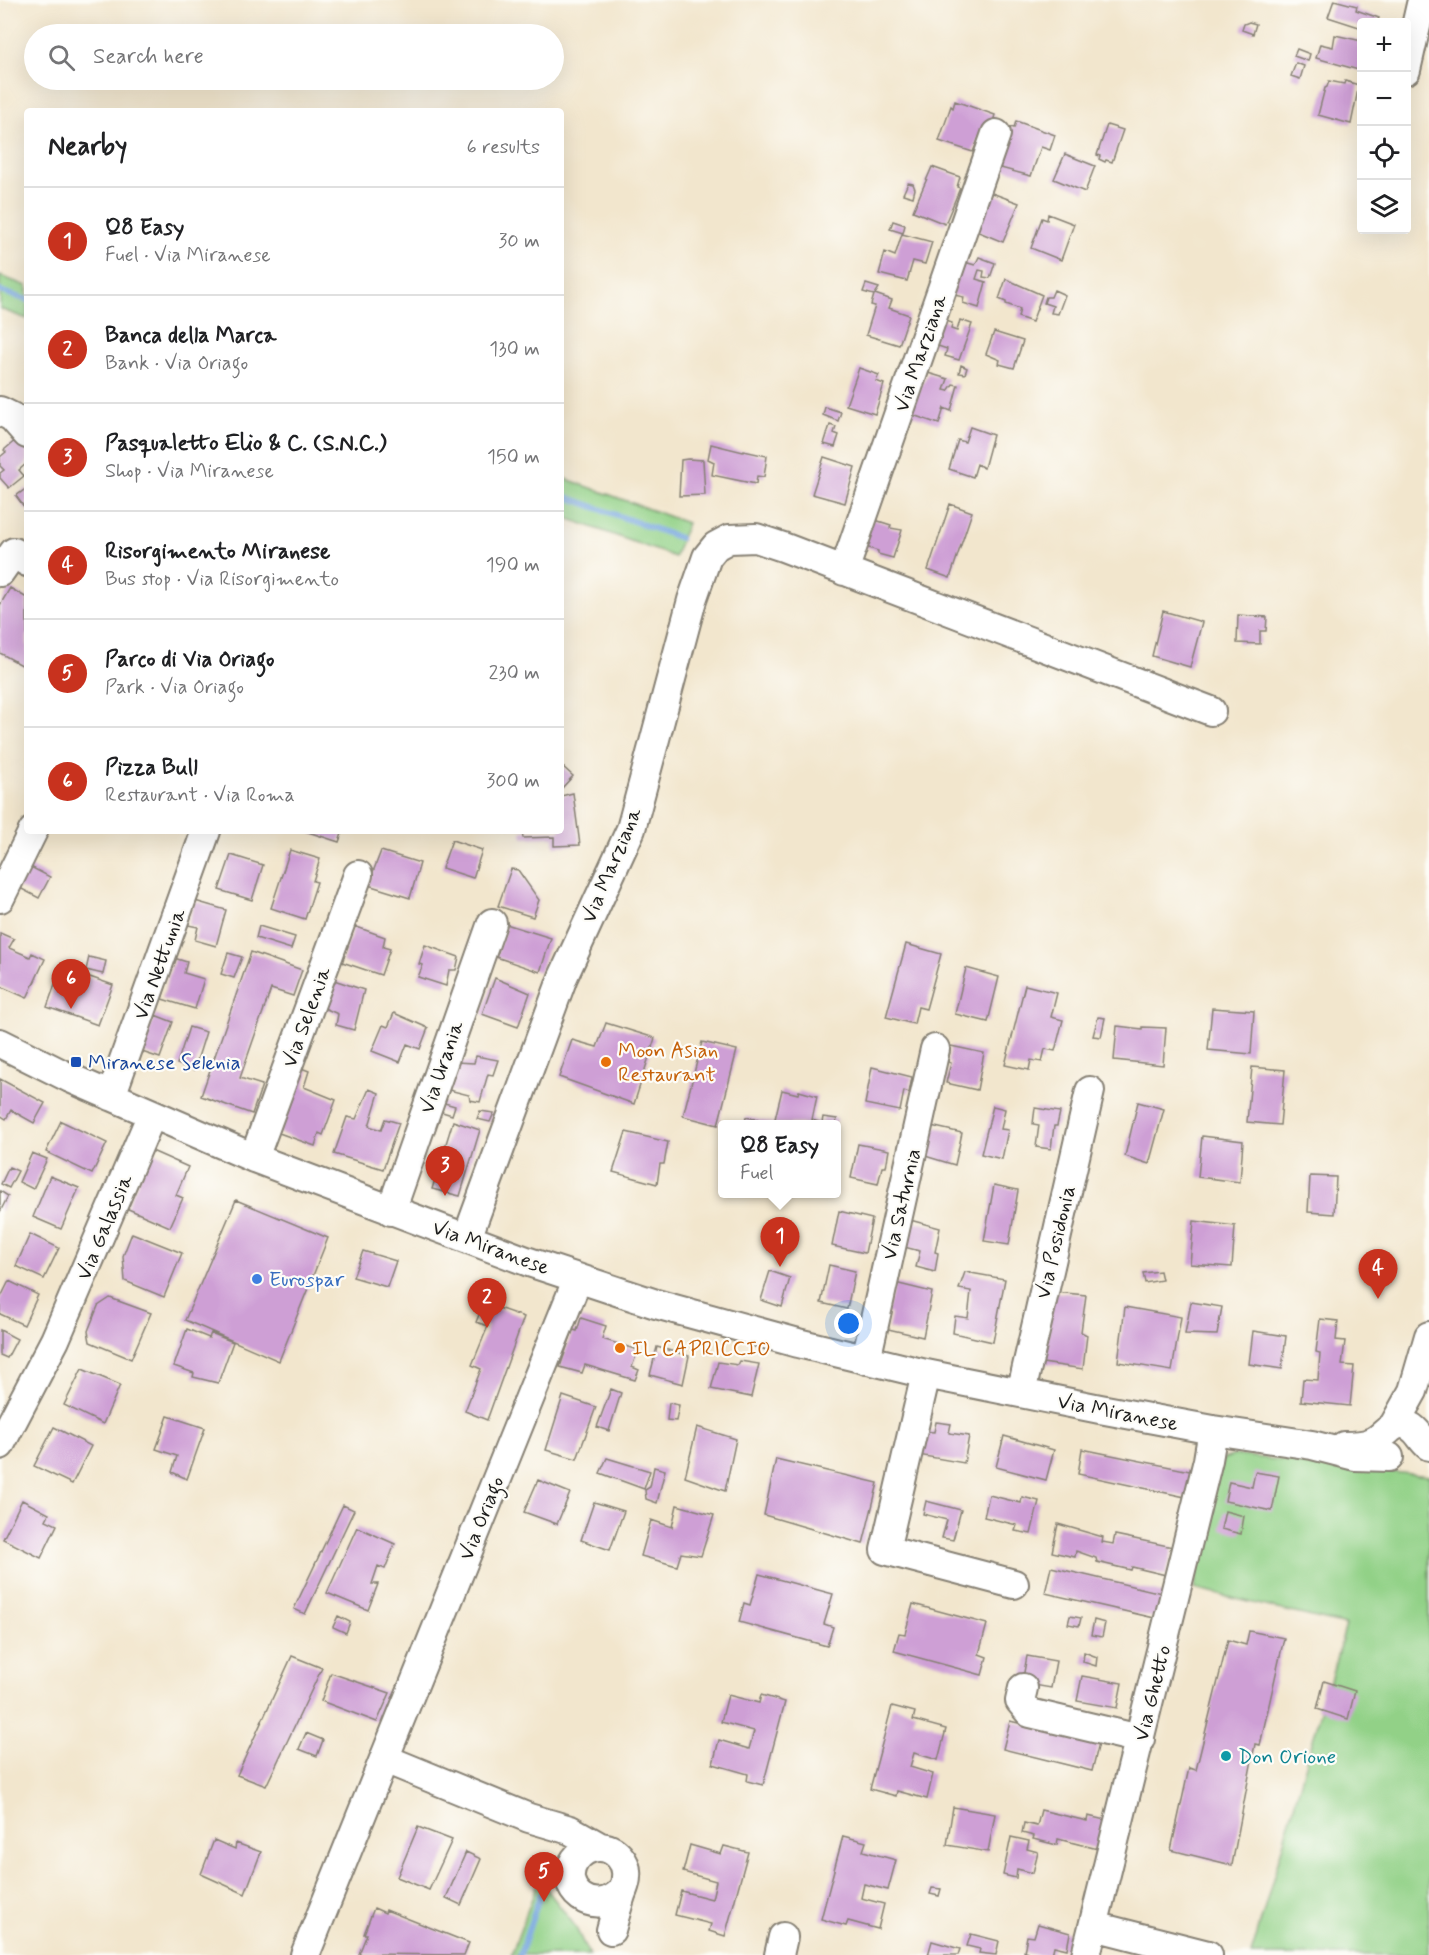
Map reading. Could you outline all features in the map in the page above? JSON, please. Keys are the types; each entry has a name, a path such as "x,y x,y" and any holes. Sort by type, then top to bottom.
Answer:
{"street":[{"path":"1411,51 1422,0"},
{"name":"Via Marziana","path":"844,571 996,134"},
{"path":"0,411 12,417 24,431"},
{"name":"Via Marziana","path":"467,1239 563,976 631,829 692,600 706,556 716,546 729,539 756,538 1211,711"},
{"path":"0,572 14,552 24,560"},
{"path":"0,898 32,834"},
{"name":"Via Nettunia","path":"111,1096 205,834"},
{"name":"Via Selenia","path":"254,1158 358,875"},
{"name":"Via Urania","path":"391,1211 492,923"},
{"name":"Via Miranese","path":"0,1043 70,1078 254,1158 467,1239 656,1304 926,1374 1214,1430 1312,1445 1355,1456 1409,1444"},
{"name":"Via Saturnia","path":"866,1360 935,1049"},
{"name":"Via Posidonia","path":"1021,1393 1090,1091"},
{"name":"Via Galassia","path":"0,1445 56,1340 152,1114"},
{"name":"Via Oriago","path":"305,1955 578,1278"},
{"path":"1409,1444 1413,1391 1429,1336"},
{"path":"926,1374 885,1550 1014,1584"},
{"name":"Via Ghetto","path":"1086,1955 1214,1430"},
{"path":"1023,1688 1020,1701 1030,1713 1140,1739"},
{"path":"385,1759 529,1818 570,1830 600,1847 615,1852 625,1865 626,1883 622,1891 615,1943"},
{"path":"529,1818 561,1844 571,1882 581,1898 598,1903 607,1902 622,1891"},
{"path":"570,1873 577,1857 584,1851 600,1847"},
{"path":"588,1901 615,1943"},
{"path":"1094,1926 1208,1955"}],"green space":[{"path":"0,276 24,285 24,318 0,309"},
{"path":"564,478 687,523 675,557 564,517"},
{"path":"1235,1455 1429,1476 1429,1955 1251,1955 1346,1625 1194,1589 1218,1468 1223,1459"},
{"path":"539,1879 575,1926 589,1955 511,1955"}],"building":[{"path":"1334,0 1357,6 1356,10 1379,18 1357,18 1357,26 1328,17"},
{"path":"1249,22 1256,24 1253,34 1242,30 1244,24"},
{"path":"1335,35 1357,40 1357,70 1316,58 1320,44 1333,47"},
{"path":"1297,49 1310,54 1308,61 1294,56"},
{"path":"1296,63 1304,66 1300,79 1291,76"},
{"path":"1329,81 1344,84 1345,81 1357,84 1351,124 1318,115"},
{"path":"955,101 995,115 990,131 982,137 980,135 973,152 939,141 951,106 953,108"},
{"path":"1016,121 1055,135 1050,150 1041,147 1031,176 997,167 1011,127 1014,128"},
{"path":"1107,125 1123,130 1112,162 1106,160 1105,162 1097,155"},
{"path":"1065,154 1095,166 1085,192 1054,179"},
{"path":"932,167 960,177 957,187 960,188 945,224 913,211"},
{"path":"908,183 913,184 915,189 913,197 903,194"},
{"path":"989,192 1019,203 1003,242 974,230"},
{"path":"1048,214 1074,224 1061,260 1031,248 1042,218 1047,220"},
{"path":"893,221 905,225 903,233 890,229"},
{"path":"902,234 932,242 925,264 913,261 907,281 879,274 885,252 895,256"},
{"path":"979,257 995,263 990,278 983,277 984,271 979,270 976,279 986,282 979,308 963,303 964,297 949,294 961,261 975,265"},
{"path":"1006,279 1042,295 1032,322 1018,317 1020,309 999,299"},
{"path":"866,284 879,288 875,294 892,300 889,308 909,315 899,345 866,335 875,306 871,305 874,295 863,292"},
{"path":"1054,290 1065,295 1058,314 1051,313 1053,306 1044,303 1046,297 1051,297"},
{"path":"940,319 952,323 951,329 957,331 960,320 972,324 959,360 945,356 947,349 932,344"},
{"path":"994,332 1023,341 1014,368 999,364 1000,360 986,354"},
{"path":"961,365 967,368 965,374 959,373"},
{"path":"859,368 879,375 876,381 884,384 875,414 846,405"},
{"path":"928,373 948,379 944,390 948,391 953,384 958,385 951,411 944,408 939,424 907,413"},
{"path":"825,407 841,412 838,421 823,415"},
{"path":"830,425 836,427 834,433 839,435 835,447 824,444"},
{"path":"970,427 993,435 984,468 977,464 973,477 949,469 958,440 965,442"},
{"path":"17,439 24,447 24,466 19,470 24,476 9,488 0,478 0,473 4,470 0,466 0,457 6,452 4,450"},
{"path":"711,444 767,456 764,477 757,476 756,484 712,475 714,462 708,459"},
{"path":"824,457 855,467 845,503 812,494"},
{"path":"681,460 703,460 705,495 679,496"},
{"path":"24,490 24,507 16,496"},
{"path":"950,504 972,512 950,578 928,570"},
{"path":"872,519 891,525 890,528 902,530 893,558 878,554 878,551 863,546"},
{"path":"10,588 24,596 24,666 0,653 0,605"},
{"path":"1163,611 1202,622 1190,667 1152,656"},
{"path":"1238,615 1267,617 1266,631 1260,631 1260,644 1237,643"},
{"path":"564,768 573,776 564,786"},
{"path":"573,793 580,845 554,846 554,837 523,838 522,834 564,834 564,795"},
{"path":"314,834 342,834 339,842"},
{"path":"452,840 482,850 473,878 442,868"},
{"path":"290,850 320,859 313,881 317,882 305,919 271,908"},
{"path":"381,851 420,863 410,898 368,885"},
{"path":"231,855 263,865 252,900 219,890"},
{"path":"25,864 50,877 39,898 14,885"},
{"path":"511,869 518,870 539,900 533,917 498,906"},
{"path":"195,901 226,910 216,946 195,940 198,927 188,925"},
{"path":"506,924 551,938 540,972 496,957"},
{"path":"259,926 295,937 291,949 256,938"},
{"path":"354,926 385,937 383,947 390,949 381,975 342,962"},
{"path":"0,933 14,939 9,948 30,957 32,953 45,959 27,998 0,986"},
{"path":"906,944 941,954 926,1009 918,1007 914,1024 886,1017"},
{"path":"425,945 459,957 456,970 449,970 446,986 418,977 423,965 419,964"},
{"path":"251,952 302,970 293,996 271,989 240,1078 262,1085 252,1114 201,1096"},
{"path":"228,953 242,957 234,978 221,974"},
{"path":"89,957 106,961 103,974 86,970"},
{"path":"174,958 187,962 184,973 204,979 195,1009 162,999"},
{"path":"61,967 113,985 98,1025 47,1007"},
{"path":"966,968 999,977 988,1022 955,1014"},
{"path":"495,978 530,993 518,1027 482,1014"},
{"path":"334,980 364,990 354,1030 336,1025 338,1014 324,1008"},
{"path":"1025,985 1057,993 1051,1017 1063,1020 1055,1051 1045,1049 1042,1062 1031,1060 1029,1070 1005,1065"},
{"path":"1212,1008 1254,1011 1251,1054 1208,1050"},
{"path":"394,1013 428,1028 420,1049 407,1044 400,1062 372,1051 383,1025 388,1027"},
{"path":"155,1015 173,1022 160,1058 142,1052"},
{"path":"1098,1017 1105,1018 1101,1037 1093,1036"},
{"name":"Moon Asian Restaurant","path":"606,1023 655,1038 634,1104 559,1077 572,1040 597,1047"},
{"path":"1117,1026 1142,1029 1142,1027 1166,1028 1163,1065 1114,1060"},
{"path":"189,1027 206,1032 194,1070 177,1064"},
{"path":"702,1042 737,1050 718,1125 683,1116"},
{"path":"951,1046 984,1053 977,1090 946,1083 951,1063 948,1062"},
{"path":"476,1056 498,1060 493,1075 488,1074 480,1102 470,1100 469,1095 445,1089 455,1062 474,1063"},
{"path":"296,1066 309,1071 304,1087 336,1100 323,1135 319,1133 315,1146 279,1133 289,1104 285,1088"},
{"path":"872,1067 912,1077 909,1093 904,1091 900,1111 865,1104"},
{"path":"1252,1067 1285,1070 1280,1125 1247,1122"},
{"path":"0,1079 45,1103 34,1123 11,1110 6,1119 0,1115"},
{"path":"369,1089 379,1093 369,1126 381,1130 385,1119 399,1123 383,1169 334,1154 347,1117 356,1119"},
{"path":"782,1090 798,1094 799,1091 817,1096 812,1120 775,1120"},
{"path":"441,1102 455,1106 452,1115 439,1111"},
{"path":"1138,1102 1164,1109 1149,1164 1125,1156"},
{"path":"993,1106 1005,1109 1001,1129 1008,1130 1002,1159 981,1154"},
{"path":"1035,1108 1060,1112 1057,1126 1054,1126 1051,1149 1036,1147 1039,1125 1033,1124"},
{"path":"480,1111 494,1113 490,1122 477,1119"},
{"path":"823,1117 837,1120 822,1120"},
{"path":"61,1121 107,1143 92,1174 46,1152"},
{"path":"453,1121 480,1130 460,1196 432,1189"},
{"path":"931,1126 962,1133 955,1165 925,1156"},
{"path":"626,1132 668,1142 664,1164 660,1164 657,1184 613,1172"},
{"path":"1202,1136 1243,1141 1240,1182 1198,1177"},
{"path":"858,1144 889,1150 886,1167 882,1167 878,1184 851,1178"},
{"path":"152,1151 188,1167 176,1195 183,1198 170,1227 126,1208"},
{"path":"32,1153 47,1159 33,1189 19,1182"},
{"path":"9,1167 18,1171 9,1188 1,1184"},
{"path":"50,1176 79,1188 61,1229 33,1217"},
{"path":"1310,1176 1336,1177 1334,1214 1308,1212"},
{"path":"994,1185 1018,1190 1009,1245 984,1241"},
{"path":"0,1191 8,1196 0,1212"},
{"name":"Eurospar","path":"236,1200 328,1238 279,1361 185,1320"},
{"path":"839,1211 872,1219 865,1253 832,1246"},
{"path":"910,1220 940,1228 935,1252 938,1253 935,1272 916,1267 920,1251 904,1247"},
{"path":"1194,1221 1235,1226 1232,1267 1190,1264"},
{"path":"132,1233 182,1253 164,1297 125,1281 123,1256"},
{"path":"30,1234 59,1248 44,1279 16,1266"},
{"path":"363,1251 396,1261 387,1287 353,1277"},
{"path":"829,1265 855,1271 847,1309 821,1303"},
{"path":"770,1271 790,1278 782,1307 761,1300"},
{"path":"1160,1271 1162,1280 1145,1283 1143,1273"},
{"path":"965,1272 1005,1279 993,1342 953,1333 955,1316 968,1318 971,1291 959,1289"},
{"path":"9,1281 38,1295 24,1325 0,1314 0,1299"},
{"path":"895,1283 932,1292 923,1337 888,1329 891,1314 887,1313"},
{"path":"1054,1292 1086,1295 1081,1332 1087,1335 1083,1369 1043,1363"},
{"path":"110,1298 151,1313 131,1359 90,1342 88,1331 98,1306"},
{"path":"1191,1302 1222,1307 1217,1335 1185,1334"},
{"path":"484,1303 524,1317 487,1420 465,1411 481,1369 472,1365 488,1326 476,1322"},
{"path":"1125,1307 1181,1317 1172,1371 1118,1362"},
{"path":"581,1318 606,1326 602,1339 638,1350 632,1367 639,1370 635,1380 585,1365 582,1373 560,1367 573,1330 577,1331"},
{"path":"1320,1319 1338,1321 1336,1340 1345,1341 1342,1365 1354,1366 1350,1406 1301,1401 1303,1379 1318,1380 1320,1353 1316,1352"},
{"path":"187,1329 209,1338 211,1333 233,1342 218,1383 193,1377 194,1373 174,1366"},
{"path":"0,1330 17,1339 7,1358 0,1355"},
{"path":"1253,1331 1286,1336 1282,1369 1249,1364"},
{"path":"657,1347 689,1356 683,1384 650,1375"},
{"path":"740,1361 759,1364 751,1397 711,1389 718,1362 738,1365"},
{"path":"82,1369 120,1385 103,1424 64,1405"},
{"path":"611,1389 621,1393 609,1431 597,1427"},
{"path":"563,1396 596,1407 577,1459 546,1450"},
{"path":"669,1403 679,1405 676,1421 667,1420"},
{"path":"168,1416 205,1428 187,1479 172,1472 177,1456 156,1449"},
{"path":"936,1422 951,1424 949,1433 969,1436 964,1463 918,1455 922,1431 934,1432"},
{"path":"54,1427 91,1446 72,1484 34,1466"},
{"path":"697,1427 736,1439 725,1491 685,1477"},
{"path":"1004,1436 1054,1450 1046,1480 996,1467"},
{"path":"1082,1449 1195,1472 1190,1498 1078,1474"},
{"path":"607,1458 650,1471 644,1489 600,1473"},
{"path":"776,1459 878,1483 863,1544 764,1515"},
{"path":"654,1467 665,1470 657,1503 646,1499 645,1490 650,1487"},
{"path":"1255,1472 1279,1476 1272,1511 1225,1501 1229,1482 1252,1487"},
{"path":"538,1480 570,1493 557,1524 524,1512"},
{"path":"989,1495 1021,1503 1022,1497 1039,1501 1031,1534 1015,1531 1017,1525 984,1517"},
{"path":"22,1500 49,1514 46,1520 57,1525 41,1558 3,1539"},
{"path":"926,1501 961,1510 953,1540 942,1538 947,1520 923,1514"},
{"path":"594,1502 624,1511 610,1550 581,1540"},
{"path":"343,1505 354,1510 305,1614 294,1609"},
{"path":"677,1505 714,1515 701,1556 681,1553 677,1566 641,1556 651,1520 672,1527"},
{"path":"1225,1511 1244,1516 1241,1534 1221,1529"},
{"path":"1058,1524 1103,1537 1102,1542 1113,1544 1115,1535 1173,1547 1166,1575 1097,1562 1096,1558 1076,1551 1075,1557 1052,1552"},
{"path":"357,1527 395,1544 385,1569 378,1566 372,1584 378,1584 368,1610 327,1593"},
{"path":"1051,1567 1166,1594 1159,1619 1045,1593"},
{"path":"759,1574 833,1594 824,1624 833,1627 827,1646 739,1622 744,1603 750,1605"},
{"path":"913,1604 987,1624 979,1654 987,1657 982,1675 894,1651 899,1633 905,1634"},
{"path":"338,1616 350,1622 346,1633 333,1627"},
{"path":"1070,1616 1081,1618 1079,1626 1068,1624"},
{"path":"1094,1620 1105,1623 1102,1637 1091,1635"},
{"name":"Don Orione","path":"1249,1631 1284,1638 1260,1745 1255,1744 1232,1865 1171,1850 1189,1768 1196,1770 1228,1640 1246,1645"},
{"path":"1084,1652 1097,1657 1096,1666 1083,1662"},
{"path":"292,1656 322,1668 266,1786 237,1775"},
{"path":"1027,1656 1056,1661 1051,1688 1022,1683"},
{"path":"331,1673 390,1693 377,1722 321,1701"},
{"path":"1082,1676 1122,1683 1117,1708 1077,1701"},
{"path":"1324,1681 1355,1691 1348,1719 1317,1709"},
{"path":"728,1695 759,1703 761,1695 785,1702 763,1785 747,1781 748,1774 713,1764 719,1740 749,1749 754,1731 721,1722"},
{"path":"892,1706 915,1712 913,1720 946,1729 938,1760 914,1753 910,1767 933,1774 927,1799 897,1791 896,1796 870,1789"},
{"path":"1010,1721 1099,1743 1092,1771 1003,1749"},
{"path":"306,1733 323,1740 317,1756 299,1749"},
{"path":"953,1807 995,1814 988,1852 947,1845"},
{"path":"1041,1810 1087,1821 1088,1816 1105,1820 1098,1849 1058,1839 1057,1845 1033,1839 1034,1836 1022,1833 1024,1823 1037,1826"},
{"path":"418,1827 452,1840 429,1890 397,1877"},
{"path":"843,1836 866,1842 863,1851 896,1860 888,1890 864,1884 861,1898 884,1904 878,1929 848,1921 846,1926 821,1919"},
{"path":"1011,1837 1029,1841 1027,1849 1038,1852 1033,1873 1017,1869 1016,1878 1003,1875"},
{"path":"214,1840 235,1849 236,1843 261,1852 245,1894 201,1874"},
{"path":"690,1845 721,1854 724,1846 748,1852 725,1936 709,1931 711,1924 675,1915 681,1891 712,1899 716,1881 683,1872"},
{"path":"466,1852 481,1859 461,1905 446,1898"},
{"path":"932,1888 941,1889 939,1896 930,1894"},
{"path":"374,1908 385,1913 386,1910 469,1943 464,1955 359,1954"},
{"path":"1038,1924 1070,1933 1067,1949 1054,1946 1052,1955 1024,1952 1027,1936 1034,1937"},
{"path":"971,1934 999,1941 996,1955 979,1953 980,1949 967,1946"},
{"path":"932,1941 960,1949 958,1955 928,1955"}],"waterway":[{"path":"0,291 24,299"},
{"path":"564,496 680,538"},
{"path":"520,1955 540,1895"}],"place":[{"name":"Pizza Bull","path":"71,1009"},
{"name":"Miranese Selenia","path":"76,1062"},
{"name":"Moon Asian Restaurant","path":"606,1062"},
{"name":"Pasqualetto Elio & C. (S.N.C.)","path":"445,1196"},
{"name":"Q8 Easy","path":"780,1267"},
{"name":"Eurospar","path":"257,1279"},
{"name":"Risorgimento Miranese","path":"1378,1299"},
{"name":"Banca della Marca","path":"487,1328"},
{"name":"IL CAPRICCIO","path":"620,1348"},
{"name":"Don Orione","path":"1226,1756"},
{"name":"Parco di Via Oriago","path":"544,1902"}]}
